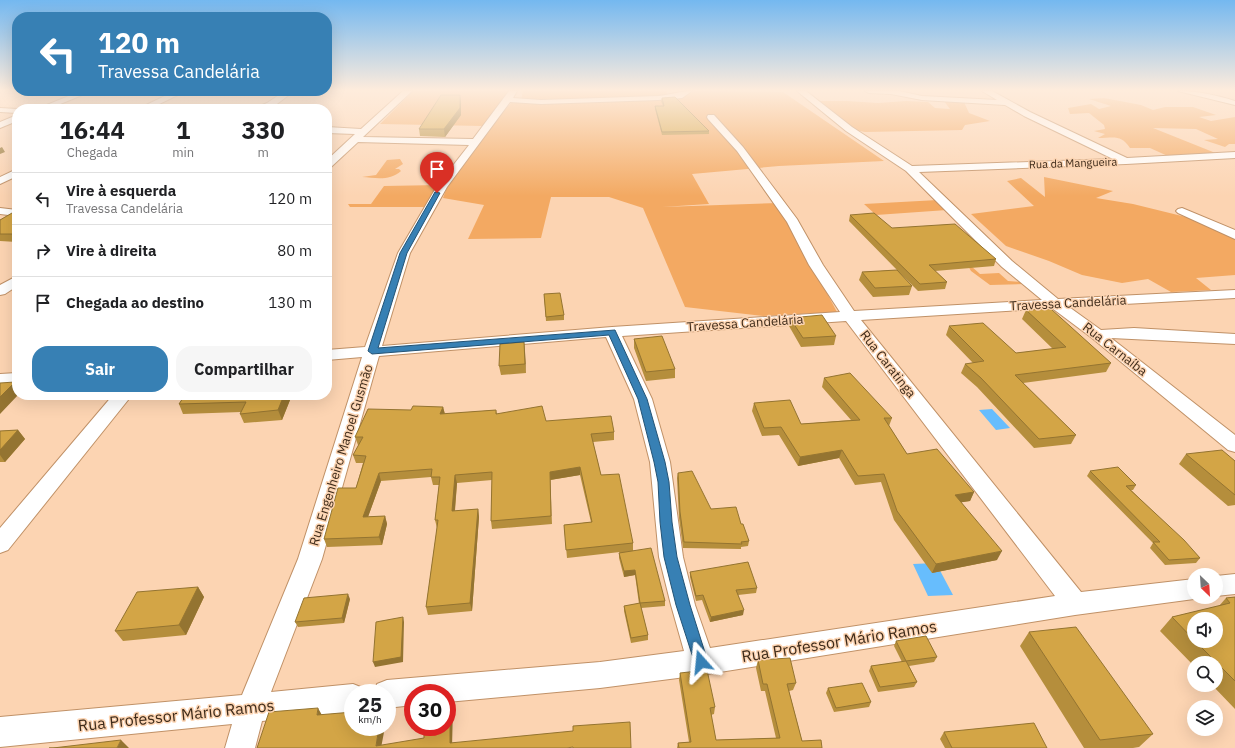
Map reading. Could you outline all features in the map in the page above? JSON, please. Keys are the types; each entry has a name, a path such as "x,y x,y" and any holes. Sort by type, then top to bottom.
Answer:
{"street":[{"path":"332,160 370,126"},
{"name":"Rua Engenheiro Manoel Gusmão","path":"240,748 251,707 310,558 372,351 404,253 442,186 488,126"},
{"name":"Rua Caratinga","path":"719,126 740,149 793,222 816,265 850,316 1075,604"},
{"name":"Rua Carnaíba","path":"844,126 910,169 1007,264 1055,304 1098,335 1235,445"},
{"path":"1054,126 1126,161"},
{"path":"332,130 363,132"},
{"path":"354,139 476,142"},
{"name":"Rua da Mangueira","path":"910,169 1126,161 1235,155"},
{"path":"0,181 12,175"},
{"path":"0,211 12,212"},
{"path":"1182,211 1235,235"},
{"path":"0,292 12,284"},
{"name":"Travessa Candelária","path":"332,355 612,332 850,316 1235,294"},
{"path":"612,332 642,399 660,462 671,557 683,605 701,662"},
{"path":"1098,335 1111,333 1134,333 1235,339"},
{"path":"0,379 12,378"},
{"path":"0,544 120,400"},
{"path":"1223,585 1235,584"},
{"name":"Rua Professor Mário Ramos","path":"396,693 600,675 701,662 1075,604 1187,590"},
{"name":"Rua Professor Mário Ramos","path":"0,732 344,699"}],"shaded area":[{"path":"491,126 833,126 884,161 779,166 692,174 709,204 662,207 779,203 837,312 763,316 685,307 643,208 609,197 551,197 541,238 468,239 484,205 443,198 453,171"},
{"path":"850,126 964,126 962,130 865,132 855,130"},
{"path":"1104,126 1235,126 1235,144 1229,144 1225,147 1204,140 1218,139 1196,129 1153,128 1218,154 1170,157 1150,148 1130,148 1127,144 1117,138 1098,138 1105,134 1094,131 1105,129"},
{"path":"400,159 403,164 395,169 399,169 401,171 397,174 388,178 362,177 376,175 387,160"},
{"path":"1044,177 1113,191 1096,198 1133,204 1190,218 1235,238 1235,275 1196,278 1211,290 1171,292 1148,279 1122,283 1082,275 1049,261 1006,246 971,214 1034,206 1007,181 1021,178 1045,197"},
{"path":"439,185 427,207 350,207 348,204 371,204 384,186"},
{"path":"938,200 947,210 876,215 864,204"},
{"path":"981,246 998,262 971,263 971,266 980,274 999,273 1008,281 1023,282 1026,284 990,285 971,271 967,264 914,249"}],"water":[{"path":"992,409 1010,428 996,430 979,410"},
{"path":"936,563 953,595 928,596 913,564"}],"building":[{"path":"421,126 446,126 444,129 419,129"},
{"path":"660,126 704,126 709,131 662,132"},
{"path":"12,213 12,234 0,234 0,220"},
{"path":"874,213 892,228 955,224 996,259 929,265 947,282 920,284 850,215"},
{"path":"897,270 912,286 875,288 862,272"},
{"path":"560,293 564,315 546,317 544,294"},
{"path":"1051,309 1111,363 1015,375 1076,435 1039,439 981,378 965,364 984,361 949,326 983,323 1016,353 1066,347 1026,310"},
{"path":"822,315 836,336 803,338 790,318"},
{"path":"662,336 675,369 646,372 634,339"},
{"path":"524,342 525,364 499,366 500,344"},
{"path":"850,373 892,418 884,418 907,454 937,449 974,492 955,495 1002,551 936,564 897,511 884,474 858,476 842,450 800,457 781,427 764,428 754,403 790,400 801,424 860,420 824,378"},
{"path":"12,382 12,385 0,397 0,383"},
{"path":"182,400 282,400 278,410 240,414 246,402 179,404"},
{"path":"413,406 443,407 440,414 496,410 496,414 542,406 546,421 611,416 614,432 591,434 601,475 619,474 633,543 566,550 564,525 592,522 580,467 550,472 551,516 491,521 492,472 455,475 452,511 478,509 470,603 426,607 438,520 435,520 440,477 431,477 432,469 379,473 363,517 385,516 379,537 324,539 338,488 356,488 366,456 353,455 363,437 355,437 368,409 411,410"},
{"path":"18,430 0,450 0,431"},
{"path":"1222,450 1235,461 1235,495 1186,454"},
{"path":"1118,467 1136,485 1126,486 1184,540 1200,558 1169,560 1153,542 1160,542 1090,471"},
{"path":"692,471 711,509 736,507 741,524 743,524 749,541 741,542 742,544 684,542 680,512 678,473"},
{"path":"651,548 665,601 640,603 635,570 624,571 619,553"},
{"path":"748,562 757,588 736,590 744,610 711,617 703,595 696,596 690,572"},
{"path":"198,587 179,625 115,631 137,592"},
{"path":"348,594 342,618 295,622 304,598"},
{"path":"1235,597 1235,681 1223,669 1223,656 1210,656 1202,648 1223,648 1223,612 1193,612 1230,603 1226,598"},
{"path":"640,603 648,635 631,638 624,606"},
{"path":"1187,613 1187,633 1172,617"},
{"path":"403,617 401,657 373,662 376,622"},
{"path":"1076,627 1153,734 1100,740 1029,632"},
{"path":"926,636 937,657 906,661 896,641"},
{"path":"790,658 796,683 787,684 802,741 821,740 822,748 679,748 678,743 691,742 680,673 707,670 715,707 710,708 716,740 780,738 767,684 763,684 758,660"},
{"path":"906,661 917,682 880,687 871,666"},
{"path":"862,683 871,702 836,708 828,688"},
{"path":"318,708 317,715 344,713 344,736 378,736 376,746 424,738 424,736 450,736 450,743 573,731 573,726 630,722 631,748 257,748 269,712"},
{"path":"1034,723 1047,748 952,748 944,732"},
{"path":"121,740 117,748 53,748"}],"route":[{"path":"437,193 404,253 372,351 612,332 633,375 642,399 660,462 671,557 683,605 701,662"}]}
